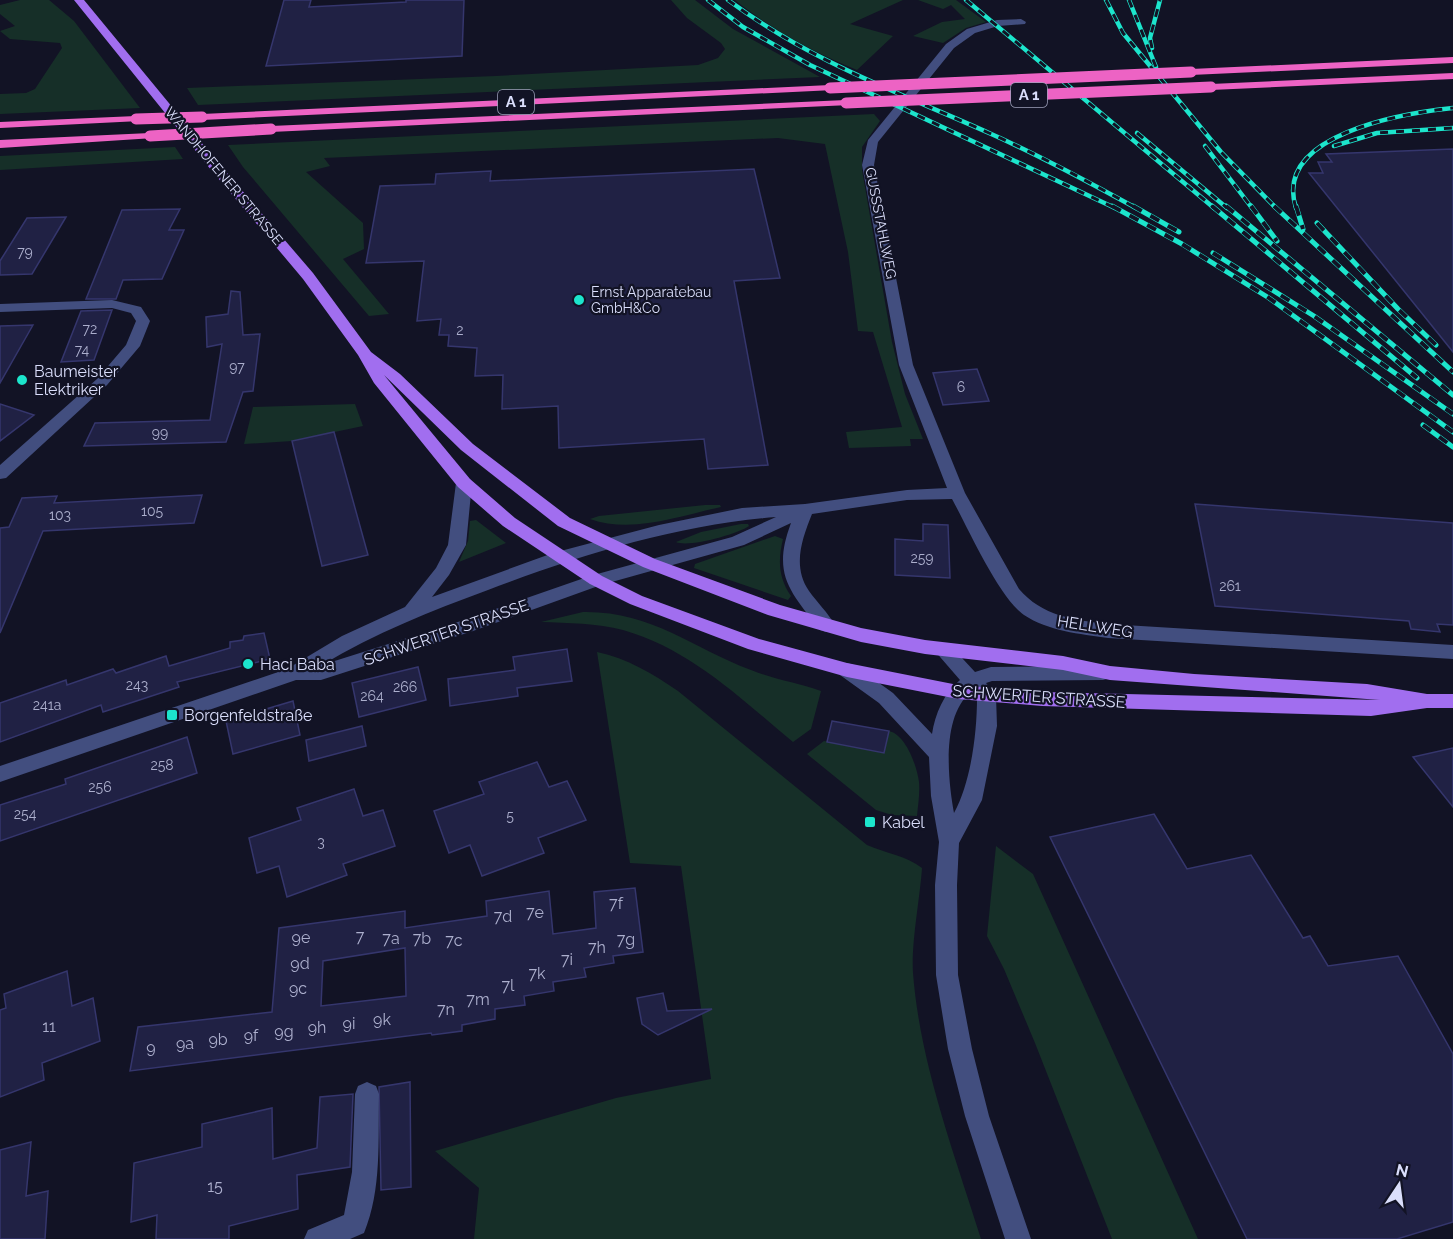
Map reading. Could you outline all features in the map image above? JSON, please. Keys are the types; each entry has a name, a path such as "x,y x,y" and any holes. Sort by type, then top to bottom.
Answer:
{"highway":[{"name":"A 1","path":"0,125 1453,60"},
{"name":"A 1","path":"0,144 271,129 1453,76"}],"main road":[{"name":"WANDHOFENER STRASSE","path":"79,0 211,162 308,276 365,354 379,380 400,409 464,483 509,522 596,580"},
{"name":"WANDHOFENER STRASSE","path":"365,354 395,377 467,447 533,500 564,522 607,544"},
{"name":"SCHWERTER STRASSE","path":"607,544 649,564 764,606 861,635 943,650 1063,663 1110,673 1194,681 1366,691 1427,701"},
{"name":"SCHWERTER STRASSE","path":"596,580 636,600 706,628 795,657 848,669 965,686 986,696 1371,709 1427,701 1453,701"}],"street":[{"name":"GUSSSTAHLWEG","path":"957,493 906,365 868,165 872,142 950,46 971,31 997,23 1021,22"},
{"path":"0,308 112,304 136,310 143,321 134,346 102,382 0,474"},
{"name":"SCHWERTER STRASSE","path":"410,612 443,571 458,545 464,483"},
{"path":"607,544 742,514 806,509 907,495 957,493"},
{"name":"HELLWEG","path":"957,493 1021,606 1068,625 1108,631 1453,652"},
{"path":"649,564 738,541 806,509"},
{"path":"806,509 791,549 790,562 796,585 826,625"},
{"name":"SCHWERTER STRASSE","path":"0,774 294,674 348,641 410,612 559,557 607,544"},
{"name":"SCHWERTER STRASSE","path":"294,674 321,673 367,659 649,564"},
{"path":"943,650 965,686"},
{"path":"848,669 886,698 939,754"},
{"path":"1018,1239 977,1116 960,1049 947,975 946,885 949,842 941,796 939,754 944,718 965,686 991,674 1110,673"},
{"path":"949,842 972,800 987,726 986,696"},
{"path":"316,1239 355,1224 365,1172 367,1094"}],"green space":[{"path":"20,0 49,0 74,21 140,108 0,114 0,94 26,93 35,89 62,48 60,43 10,39 0,31 15,26 0,14 0,5"},
{"path":"671,0 695,0 733,29 820,77 198,105 187,88 496,76 698,65 718,58 725,49 721,43 687,18"},
{"path":"735,0 903,0 850,24 893,36 857,70 793,40"},
{"path":"918,0 956,0 986,22 966,28 943,43 913,36 942,22 965,19 951,5 943,9"},
{"path":"874,114 880,121 862,147 862,170 892,342 905,394 923,439 910,439 911,446 849,448 846,432 902,427 873,332 858,331 848,252 825,144 778,138 324,158 330,166 306,172 363,223 364,249 343,259 389,314 369,316 243,167 228,145"},
{"path":"175,147 183,159 0,170 0,156"},
{"path":"355,404 363,426 292,441 244,444 253,407"},
{"path":"720,505 721,507 672,519 639,524 622,525 590,519 599,516"},
{"path":"476,520 506,543 459,562 468,541 470,521"},
{"path":"741,524 749,526 735,533 713,539 691,543 676,542 701,532"},
{"path":"775,536 783,539 780,568 791,596 788,600 694,568 695,564"},
{"path":"583,612 630,617 670,632 751,670 821,691 811,729 793,742 734,692 692,662 647,638 603,626 541,622"},
{"path":"597,652 629,662 669,685 867,845 903,858 922,868 913,961 917,1007 939,1108 981,1239 474,1239 479,1188 435,1151 616,1098 711,1079 681,866 630,863"},
{"path":"889,731 901,738 916,768 919,786 917,816 892,815 876,810 807,754 824,741 884,753"},
{"path":"996,846 1033,874 1198,1239 1112,1239 1035,1043 1004,969 987,936"}],"building":[{"path":"284,0 311,0 309,7 406,2 406,0 464,0 462,56 266,66"},
{"path":"1453,149 1453,352 1309,173 1323,173 1318,162 1332,162 1326,154"},
{"name":"Ernst Apparatebau GmbH&Co","path":"754,169 780,278 734,281 768,465 708,469 704,439 559,448 558,406 502,409 503,375 475,376 477,348 448,346 449,335 439,335 441,319 417,321 424,261 366,263 380,186 435,184 436,174 491,171 490,181"},
{"path":"180,209 169,230 184,230 162,279 123,280 116,299 86,299 122,210"},
{"path":"66,217 32,274 0,275 0,261 27,218"},
{"path":"231,291 240,292 243,335 260,334 253,391 243,392 226,442 84,446 95,423 210,420 222,344 207,347 206,317 228,314"},
{"path":"112,310 94,360 61,362 81,311"},
{"path":"33,325 0,383 0,326"},
{"path":"977,369 989,401 943,405 933,373"},
{"path":"0,404 34,415 0,441"},
{"path":"334,432 368,555 322,566 292,441"},
{"path":"202,495 194,523 43,531 0,633 0,528 9,527 22,498 57,496 54,503"},
{"path":"1195,504 1453,523 1453,625 1437,624 1440,632 1411,629 1409,621 1215,606"},
{"path":"923,524 948,525 950,578 895,575 895,539 923,541"},
{"path":"264,633 270,659 177,682 179,687 103,712 101,705 0,742 0,703 66,680 67,685 113,669 116,673 166,656 169,666 230,648 230,642 243,640 244,636"},
{"path":"567,649 572,681 517,688 518,696 450,706 448,679 515,670 513,657"},
{"path":"418,667 426,700 359,717 352,683"},
{"path":"293,701 300,735 233,754 226,721"},
{"path":"832,721 889,731 884,753 827,742"},
{"path":"362,726 366,746 309,761 306,740"},
{"path":"187,737 197,773 0,841 0,805 66,784 65,779"},
{"path":"1453,748 1453,807 1413,757"},
{"path":"537,762 549,787 567,781 586,820 538,838 544,853 482,876 470,845 449,853 434,811 484,794 479,782"},
{"path":"354,789 363,816 383,810 395,846 343,864 347,875 287,897 279,866 257,873 249,838 301,820 297,808"},
{"path":"1154,814 1187,869 1251,855 1303,938 1310,936 1328,966 1398,956 1453,1054 1453,1222 1397,1239 1247,1239 1050,837"},
{"path":"635,888 643,952 613,956 614,963 584,968 586,977 553,982 554,991 524,996 525,1005 495,1009 495,1019 462,1025 462,1031 130,1071 138,1027 272,1012 279,928 405,911 405,928 487,916 486,901 549,891 553,934 596,928 594,892","holes":["405,948 406,996 321,1006 323,961"]},
{"path":"67,971 72,1006 93,998 100,1041 42,1063 44,1080 0,1097 0,1010 6,1008 4,994"},
{"path":"663,993 667,1011 712,1009 658,1035 642,1024 637,998"},
{"path":"410,1082 411,1187 381,1190 379,1087"},
{"path":"353,1094 350,1167 297,1175 298,1209 229,1226 229,1239 156,1239 157,1215 131,1222 134,1163 202,1147 202,1124 272,1108 273,1159 317,1148 320,1097"},
{"path":"31,1142 26,1196 48,1191 45,1239 0,1239 0,1150"}],"railway":[{"path":"708,0 743,27 810,65 1115,208"},
{"path":"728,0 759,22 823,58 887,89 1026,150 1136,208"},
{"path":"966,0 1214,208"},
{"path":"1106,0 1123,33 1221,152 1274,206"},
{"path":"1129,0 1156,67"},
{"path":"1152,48 1150,38 1160,0"},
{"path":"1296,208 1294,183 1304,162 1322,145 1376,122 1453,108"},
{"path":"1334,146 1377,133 1453,128"},
{"path":"1137,133 1227,208"},
{"path":"1205,146 1252,208"},
{"path":"1112,206 1182,244 1269,298 1453,432"},
{"path":"1133,206 1179,232"},
{"path":"1212,206 1417,378"},
{"path":"1226,206 1453,395"},
{"path":"1251,206 1277,241"},
{"path":"1274,206 1453,372"},
{"path":"1296,206 1303,229"},
{"path":"1317,223 1398,309 1436,345"},
{"path":"1213,253 1314,316 1453,414"},
{"path":"1423,425 1453,447"}],"place":[{"name":"Ernst Apparatebau GmbH&Co","path":"579,300"},
{"name":"Baumeister Elektriker","path":"22,380"},
{"name":"Haci Baba","path":"248,664"},
{"name":"Borgenfeldstraße","path":"172,715"},
{"name":"Kabel","path":"870,822"}]}
